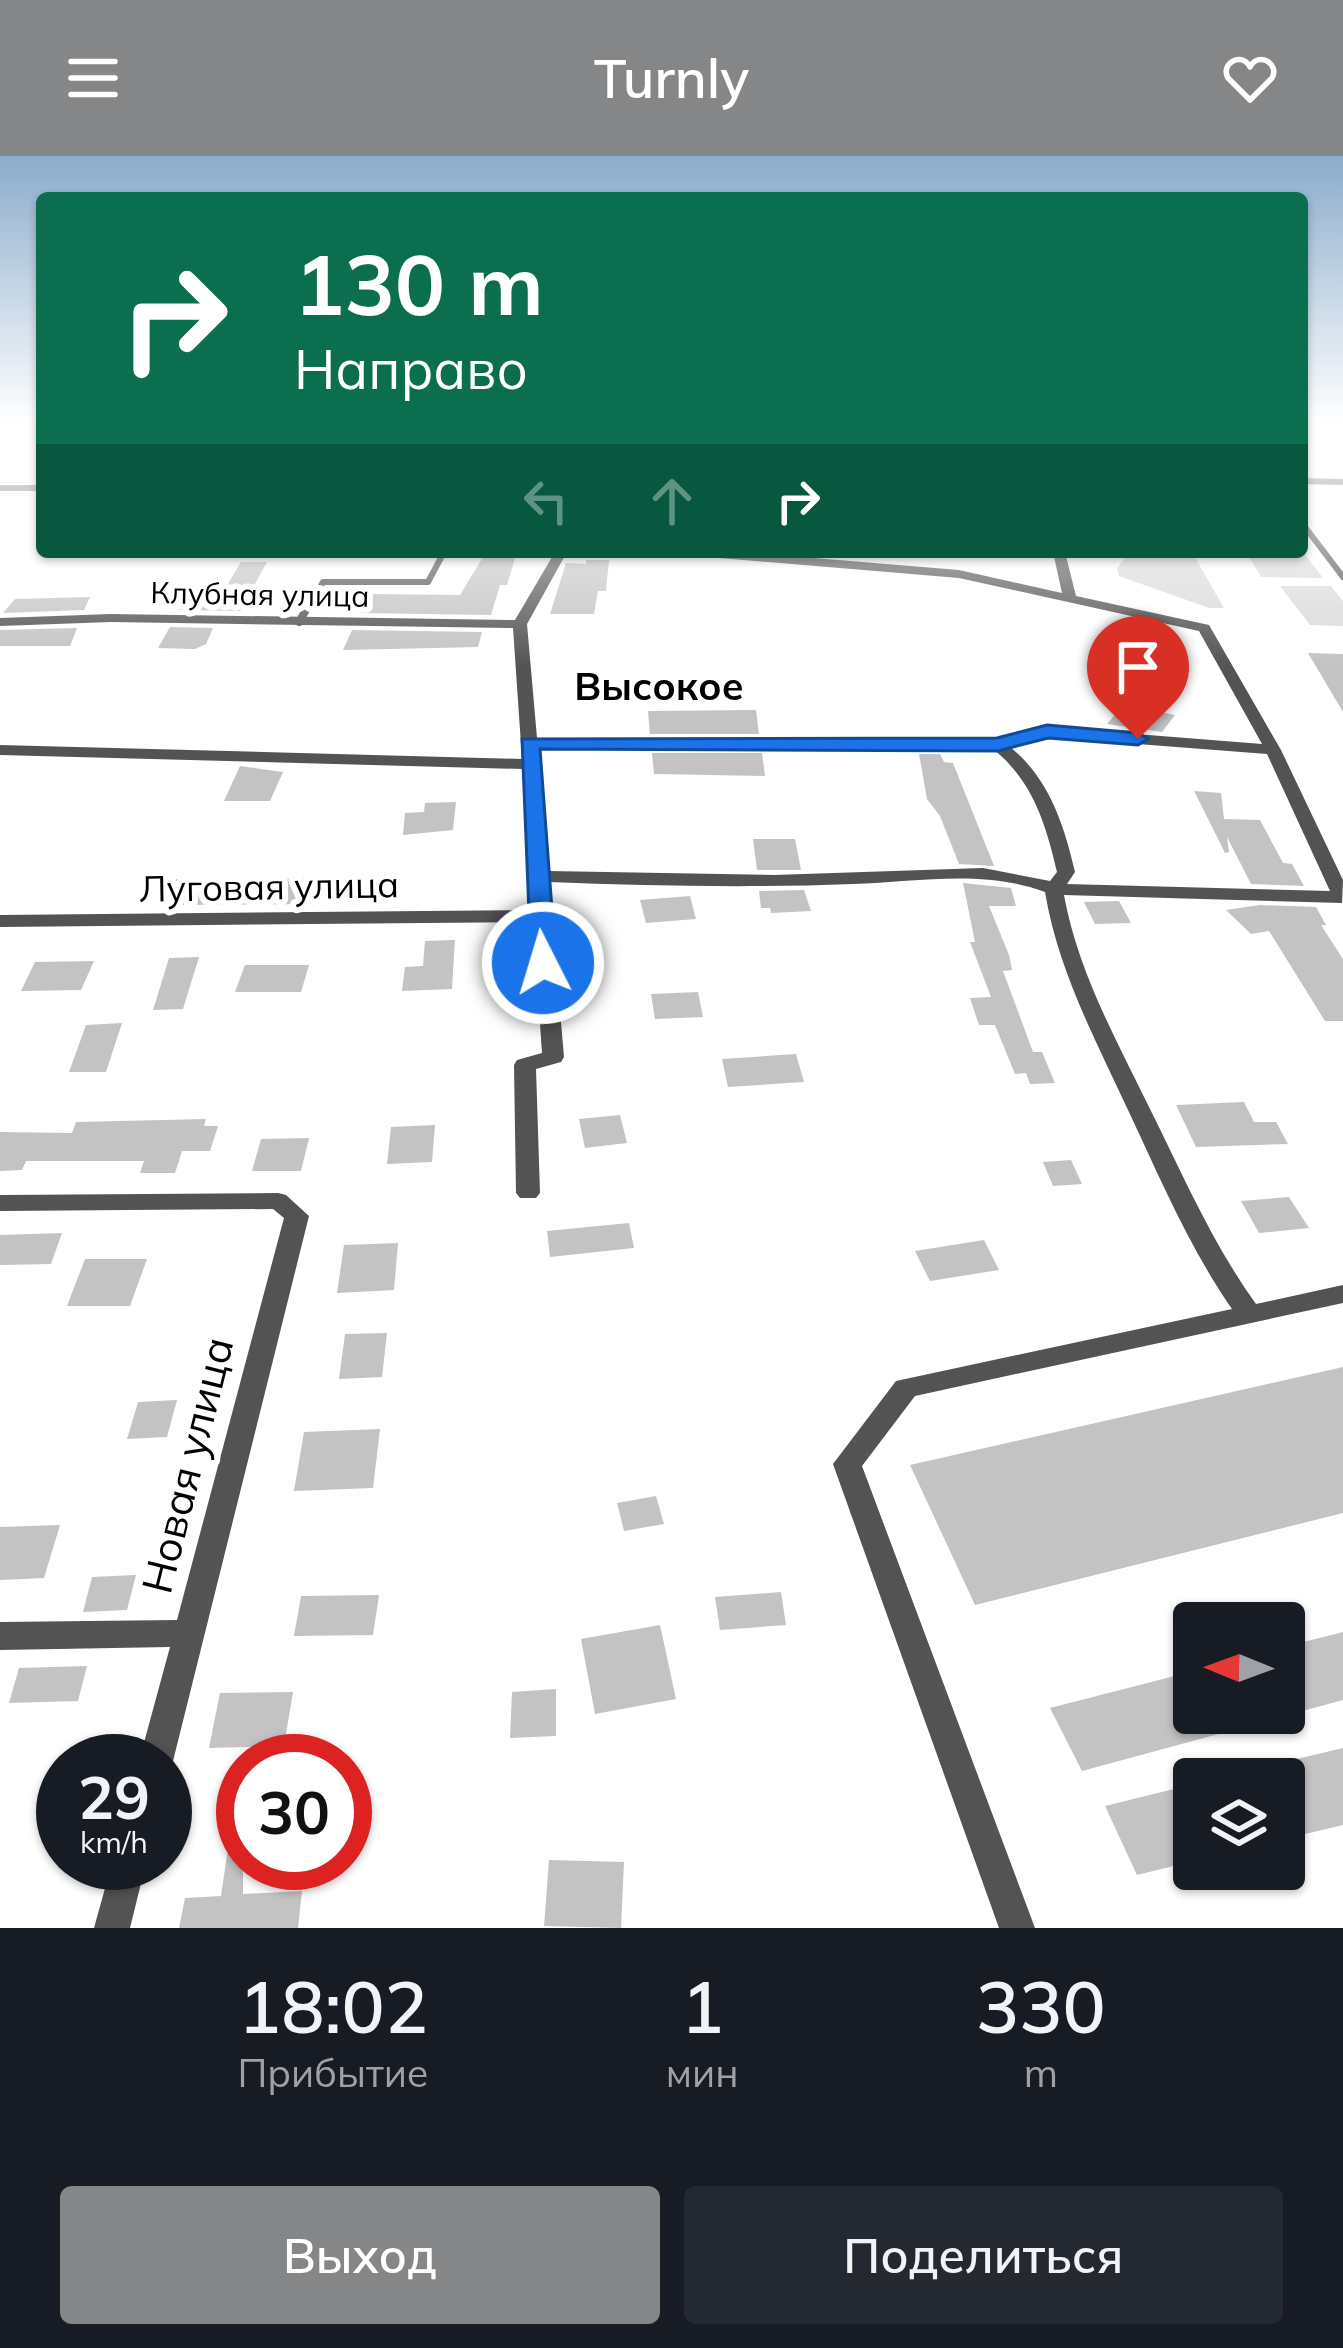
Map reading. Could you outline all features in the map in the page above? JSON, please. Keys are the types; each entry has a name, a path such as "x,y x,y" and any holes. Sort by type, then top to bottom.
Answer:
{"street":[{"path":"528,1193 526,1064 553,1057 538,916 520,625 558,558"},
{"path":"539,877 645,881 935,875 1034,879 1054,889 1342,898 1273,750 1204,628 959,574 766,558"},
{"path":"1060,558 1069,596"},
{"name":"Клубная улица","path":"0,622 111,618 520,625"},
{"path":"529,743 998,745 1047,731 1273,750"},
{"path":"998,745 1011,754 1054,816 1066,872 1054,889 1072,962 1222,1277 1250,1313"},
{"path":"0,750 530,764"},
{"name":"Луговая улица","path":"0,921 538,916"},
{"name":"Новая улица","path":"0,1203 278,1201 297,1216 163,1734"},
{"path":"1018,1928 847,1464 906,1388 1343,1294"},
{"path":"0,1636 190,1633"},
{"path":"112,1928 122,1890"}],"lane":[{"path":"1308,531 1343,577"},
{"path":"299,622 323,582 428,582 441,558"}],"shaded area":[{"path":"1124,558 1195,558 1224,608 1209,608 1119,576 1117,569"},
{"path":"1250,558 1308,558 1323,578 1261,577"},
{"path":"1280,586 1331,586 1343,601 1343,626 1310,625"}],"building":[{"path":"482,558 515,558 491,615 360,613 369,594 460,595"},
{"path":"586,560 609,560 606,591 598,591 594,614 550,614 566,563 586,564"},
{"path":"241,562 267,562 240,611 179,610 188,593 223,592"},
{"path":"90,597 84,610 3,613 15,599"},
{"path":"170,627 213,628 206,644 195,649 158,648"},
{"path":"77,628 70,646 0,646 0,630"},
{"path":"352,630 482,632 478,647 343,650"},
{"path":"1308,653 1343,654 1343,712"},
{"path":"1124,704 1175,715 1162,732 1107,724"},
{"path":"756,710 759,734 650,734 648,711"},
{"path":"652,753 762,753 765,776 654,774"},
{"path":"919,754 940,754 944,762 953,763 994,866 959,864 940,816 927,799"},
{"path":"240,766 283,772 270,801 224,801"},
{"path":"1194,791 1221,793 1224,819 1260,820 1283,863 1292,864 1304,886 1251,884 1227,837 1229,852 1225,853"},
{"path":"456,802 453,830 403,835 405,813 424,812 425,803"},
{"path":"753,839 795,839 801,870 757,870"},
{"path":"324,878 318,904 167,905 176,879"},
{"path":"963,883 1011,888 1016,906 989,906 1009,955 1012,970 1003,971 1033,1052 1042,1052 1055,1083 1030,1084 1026,1073 1015,1074 995,1025 979,1025 970,998 991,997 970,942 975,942"},
{"path":"804,890 811,911 771,913 770,908 761,908 759,891"},
{"path":"690,896 696,919 646,923 640,900"},
{"path":"1119,901 1131,923 1095,924 1084,902"},
{"path":"1260,905 1316,907 1326,925 1321,925 1343,959 1343,1021 1325,1021 1269,931 1251,934 1226,910"},
{"path":"455,940 452,989 402,991 405,967 423,966 425,941"},
{"path":"199,957 183,1009 153,1010 169,958"},
{"path":"94,961 81,990 21,991 35,962"},
{"path":"245,965 309,965 301,992 235,992"},
{"path":"698,992 703,1017 655,1019 651,994"},
{"path":"122,1023 106,1072 69,1072 86,1025"},
{"path":"796,1054 804,1082 728,1087 722,1059"},
{"path":"1244,1102 1254,1122 1276,1122 1288,1144 1196,1147 1176,1105"},
{"path":"620,1115 627,1143 585,1148 579,1119"},
{"path":"206,1119 204,1126 218,1126 210,1151 182,1151 175,1173 140,1173 144,1161 26,1161 22,1170 0,1171 0,1132 72,1133 76,1122"},
{"path":"435,1125 432,1162 387,1164 391,1127"},
{"path":"309,1138 301,1171 252,1171 261,1139"},
{"path":"1071,1160 1082,1184 1053,1186 1043,1162"},
{"path":"1289,1197 1309,1228 1259,1233 1241,1201"},
{"path":"629,1223 634,1248 550,1257 547,1231"},
{"path":"62,1233 51,1264 0,1265 0,1235"},
{"path":"984,1240 999,1270 930,1281 915,1251"},
{"path":"398,1243 394,1290 337,1293 344,1245"},
{"path":"85,1259 147,1259 130,1306 67,1306"},
{"path":"387,1333 382,1377 339,1379 345,1334"},
{"path":"1343,1367 1343,1513 975,1605 910,1465"},
{"path":"177,1400 167,1437 127,1439 138,1402"},
{"path":"380,1429 373,1488 294,1491 304,1432"},
{"path":"656,1496 664,1524 624,1531 617,1503"},
{"path":"60,1525 44,1578 0,1580 0,1527"},
{"path":"136,1575 127,1610 83,1612 92,1577"},
{"path":"781,1592 786,1625 720,1630 715,1597"},
{"path":"379,1595 373,1635 294,1636 301,1596"},
{"path":"660,1625 676,1699 595,1714 581,1639"},
{"path":"1343,1632 1343,1700 1305,1710 1305,1642"},
{"path":"87,1666 78,1701 9,1703 19,1668"},
{"path":"1173,1676 1173,1734 1218,1734 1082,1771 1050,1708"},
{"path":"556,1689 556,1736 510,1738 512,1692"},
{"path":"293,1692 286,1734 216,1734 216,1748 209,1748 220,1693"},
{"path":"1343,1748 1343,1825 1305,1834 1305,1758 1301,1758"},
{"path":"1173,1789 1173,1866 1137,1875 1105,1806"},
{"path":"549,1860 624,1862 621,1928 544,1926"},
{"path":"222,1890 243,1890 243,1894 302,1891 298,1928 179,1928 185,1898 221,1896"}],"district":[{"name":"Высокое","path":"659,685"}],"route":[{"path":"543,963 529,743 998,745 1047,731 1138,739"}]}
